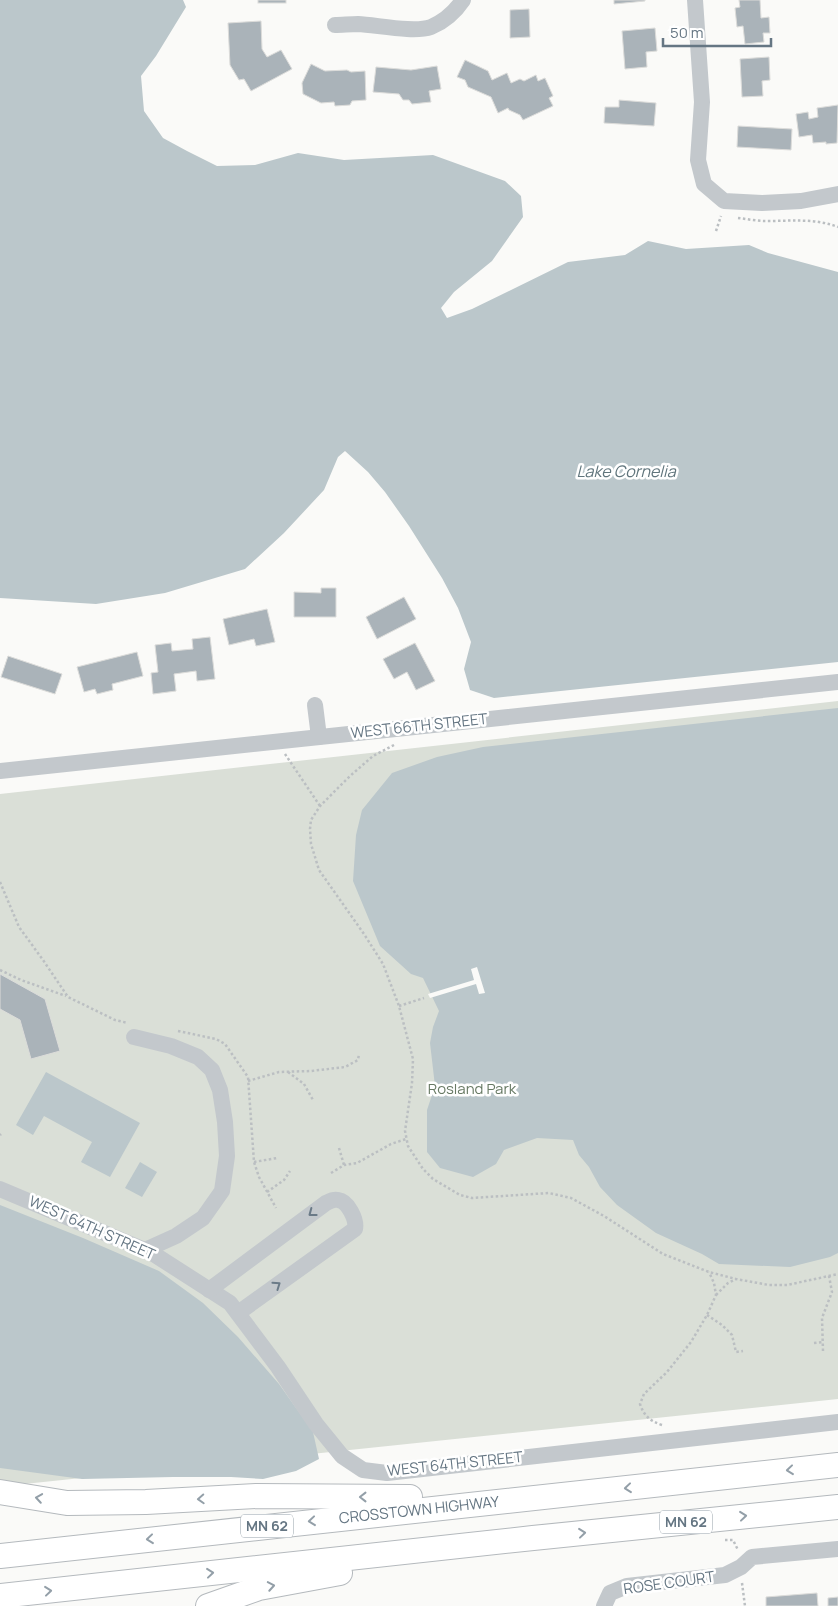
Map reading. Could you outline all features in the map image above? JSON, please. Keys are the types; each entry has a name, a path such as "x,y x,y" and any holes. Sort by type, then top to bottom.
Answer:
{"highway":[{"name":"CROSSTOWN HIGHWAY","path":"0,1556 838,1465"},
{"path":"0,1492 67,1503 146,1502 256,1496 534,1498"},
{"name":"MN 62","path":"0,1596 838,1506"},
{"path":"208,1606 259,1588 533,1538"}],"street":[{"path":"335,25 358,24 429,28 445,20 457,9 463,0"},
{"path":"695,0 702,102 698,160 704,184 724,201 762,204 791,202 838,194"},
{"name":"WEST 66TH STREET","path":"0,771 838,682"},
{"path":"315,705 319,737"},
{"path":"134,1037 171,1046 198,1057 212,1070 220,1090 225,1122 227,1156 222,1191 203,1218 176,1236 145,1250"},
{"name":"WEST 64TH STREET","path":"0,1188 145,1250 230,1303 278,1367 321,1430 342,1456 363,1470 388,1473 838,1422"},
{"path":"209,1290 326,1203 340,1200 346,1203 355,1220 355,1229 238,1313"},
{"name":"ROSE COURT","path":"604,1606 610,1593 626,1586 725,1575 741,1567 752,1557 838,1549"}],"path":[{"path":"730,218 764,221 800,220 826,223 838,227"},
{"path":"396,743 374,756 350,776 320,806 312,820 310,829 311,844 319,870 383,964 399,1006 413,1059 412,1083 405,1131 406,1139 423,1169 433,1179 460,1195 472,1198 549,1193 571,1198 604,1216 663,1254 709,1272 736,1279 787,1285 838,1274"},
{"path":"284,751 320,806"},
{"path":"0,970 21,980 68,997"},
{"path":"399,1006 424,998"},
{"path":"248,1081 280,1072 345,1067 358,1060 359,1054"},
{"path":"287,1072 304,1084 313,1100"},
{"path":"331,1173 344,1165 357,1163 391,1144 406,1139"},
{"path":"339,1148 344,1165"},
{"path":"254,1162 277,1158"},
{"path":"267,1192 284,1180 290,1171"},
{"path":"709,1272 714,1283 716,1295"},
{"path":"823,1351 822,1318 832,1292 829,1276"},
{"path":"662,1425 652,1421 643,1414 640,1404 644,1394 667,1372 691,1342 716,1295 728,1283 736,1279"},
{"path":"707,1315 722,1325 732,1335 736,1352 743,1351"},
{"path":"814,1343 822,1342"}],"green space":[{"name":"Rosland Park","path":"838,701 838,1399 5,1486 0,1484 0,794"}],"water":[{"name":"Lake Cornelia","path":"0,0 183,0 186,7 156,56 141,76 144,111 163,138 217,166 255,165 298,153 344,160 433,155 505,181 521,196 523,217 492,261 454,292 441,308 447,318 472,309 568,262 625,255 648,241 686,249 749,245 768,253 838,272 838,662 494,698 470,690 464,669 471,642 458,608 442,578 385,492 368,472 345,451 338,457 324,490 284,533 245,569 165,593 96,604 0,598"},
{"path":"838,708 838,1253 830,1257 790,1267 719,1264 656,1233 617,1205 600,1187 589,1167 579,1155 573,1140 537,1138 504,1150 496,1164 473,1177 440,1168 427,1152 427,1110 435,1086 430,1043 439,1011 423,978 411,974 380,946 353,881 356,835 362,810 392,773 437,757 483,747"},
{"path":"46,1072 140,1123 110,1177 81,1162 92,1142 44,1116 33,1135 16,1125"},
{"path":"140,1162 157,1172 142,1197 125,1188"},
{"path":"0,1205 159,1271 203,1303 238,1337 279,1384 313,1432 319,1459 296,1471 263,1479 173,1477 82,1479 0,1468"}],"pier":[{"path":"477,967 485,993 479,994 476,984 430,998 428,994 474,980 471,969"}],"building":[{"path":"258,0 286,0 286,3 258,3"},
{"path":"614,0 645,0 645,1 614,4"},
{"path":"739,0 760,0 761,18 769,17 770,33 763,33 764,42 745,44 743,26 737,27 735,8 740,7"},
{"path":"529,9 530,37 510,38 510,10"},
{"path":"261,21 262,49 267,57 281,50 292,69 251,91 244,79 239,80 230,65 228,23"},
{"path":"655,28 657,51 646,52 647,67 625,69 622,31"},
{"path":"769,57 770,80 762,81 763,96 742,97 740,59"},
{"path":"465,60 488,71 492,80 507,73 511,83 520,79 524,81 536,75 538,81 545,78 553,96 549,98 553,106 523,120 520,115 508,108 498,113 491,97 468,87 465,80 457,77"},
{"path":"311,64 325,71 365,71 366,100 352,101 350,105 335,106 334,102 321,103 303,94 302,83"},
{"path":"437,66 441,89 429,91 431,102 412,104 409,100 403,100 399,94 373,92 376,67 411,70"},
{"path":"619,100 656,103 654,126 604,123 605,107 619,107"},
{"path":"838,105 837,143 813,143 812,135 799,137 796,114 808,112 809,119 818,117 817,108"},
{"path":"738,126 792,129 791,150 737,147"},
{"path":"321,588 336,588 336,617 294,617 294,592 321,593"},
{"path":"404,597 416,619 377,639 366,617"},
{"path":"267,609 275,642 256,646 254,639 229,645 223,619"},
{"path":"210,637 215,679 197,681 196,671 174,674 176,691 153,694 151,673 158,672 155,645 171,643 172,651 193,649 192,639"},
{"path":"415,643 435,681 416,690 407,672 394,679 383,659"},
{"path":"137,652 143,676 112,684 113,690 97,694 95,689 84,692 77,667"},
{"path":"8,656 62,674 55,694 1,677"},
{"path":"0,974 45,999 60,1051 31,1059 20,1020 0,1009"},
{"path":"817,1593 818,1606 766,1606 766,1597"},
{"path":"838,1597 838,1606 828,1606 828,1598"}]}
